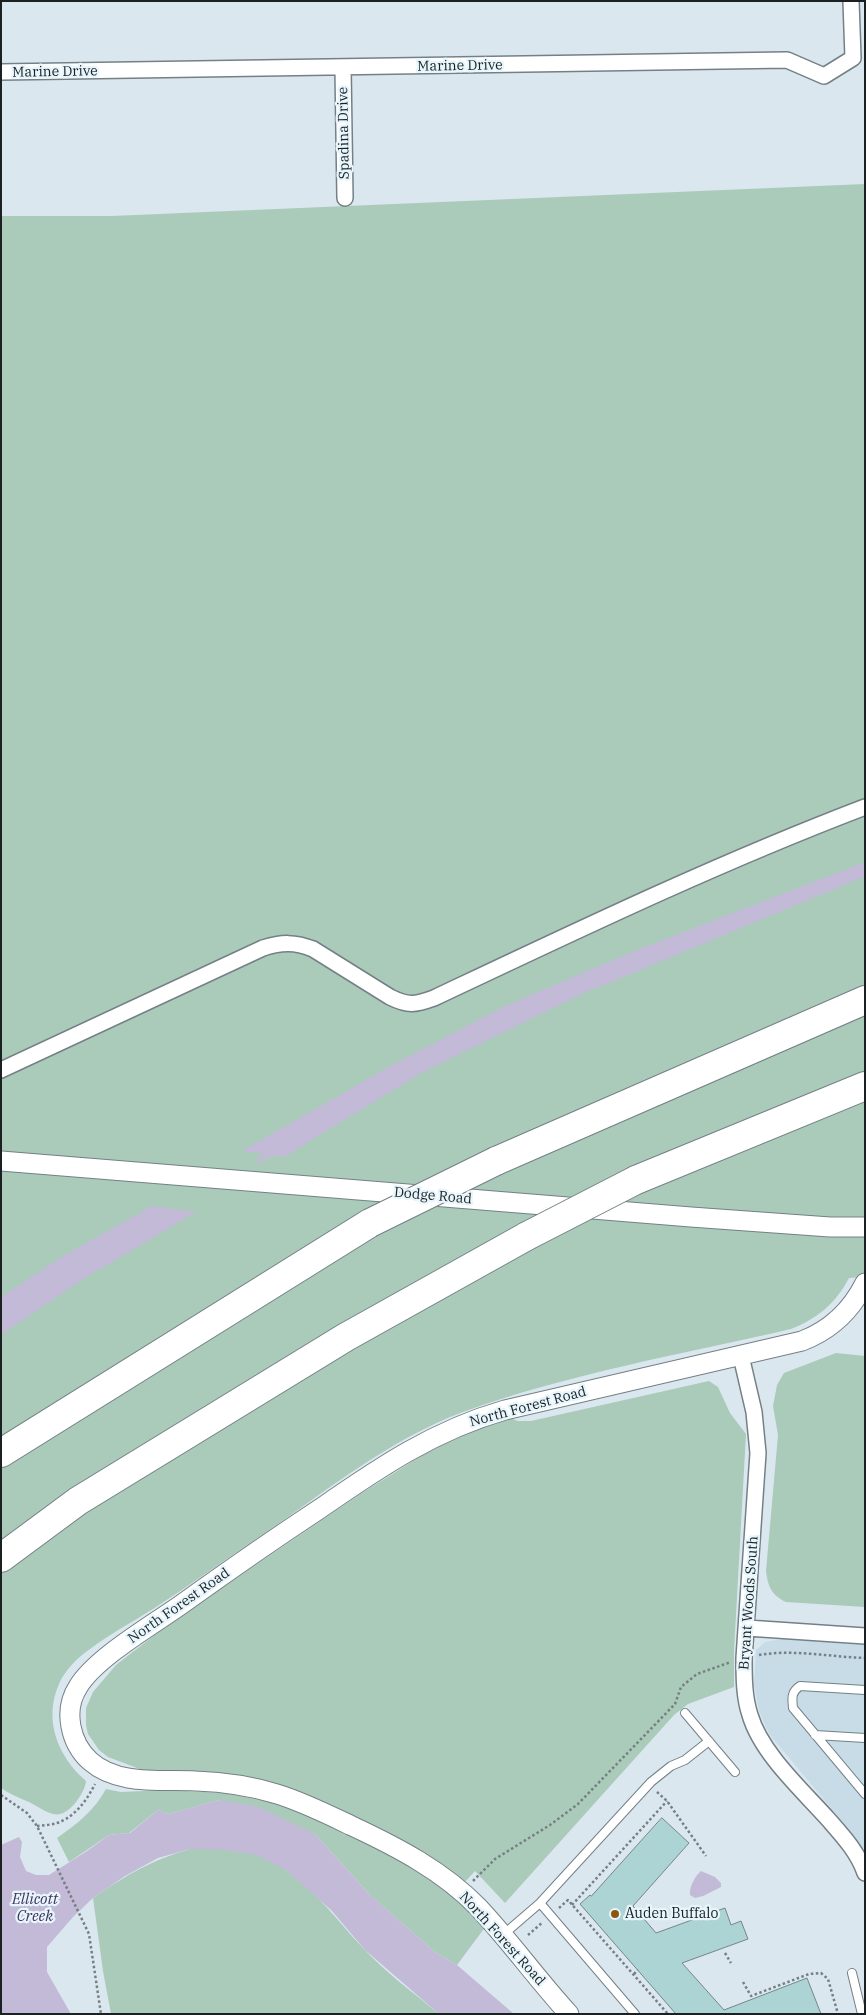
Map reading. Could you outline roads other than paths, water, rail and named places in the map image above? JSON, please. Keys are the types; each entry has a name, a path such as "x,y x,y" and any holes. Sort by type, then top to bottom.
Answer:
{"highway":[{"path":"1,1453 370,1223 496,1161 865,1000"},
{"path":"1,1558 78,1501 346,1337 527,1236 636,1180 865,1086"}],"street":[{"name":"Marine Drive","path":"1,72 787,60 824,76 853,58 851,1"},
{"name":"Spadina Drive","path":"343,68 345,198"},
{"path":"1,1070 263,948 282,942 300,944 313,949 390,997 402,1003 418,1004 620,910 811,828 865,807"},
{"name":"Dodge Road","path":"1,1161 691,1217 830,1227 865,1227"},
{"name":"North Forest Road","path":"569,2014 502,1935 462,1892 433,1870 396,1848 316,1809 276,1794 231,1784 126,1778 102,1769 83,1753 72,1731 70,1710 76,1688 96,1666 157,1621 356,1484 429,1439 463,1424 505,1410 802,1341 822,1332 836,1322 850,1307 865,1283"},
{"name":"Bryant Woods South","path":"741,1356 758,1438 758,1469 744,1658 744,1683 749,1714 756,1730 778,1763 849,1845 865,1873"},
{"path":"747,1628 865,1636"}],"lane":[{"path":"865,1690 800,1686 794,1690 792,1696 793,1708 862,1787 865,1794"},
{"path":"685,1713 735,1772"},
{"path":"815,1735 865,1738"},
{"path":"502,1935 540,1903 651,1782 671,1766 685,1760 709,1742"},
{"path":"540,1903 636,2014"},
{"path":"852,1974 862,2014"}],"water":[{"path":"865,862 865,874 600,985 421,1073 284,1157 242,1151 394,1064 507,1005 642,948"},
{"path":"152,1206 196,1212 80,1281 1,1335 1,1297 60,1258"},
{"name":"Ellicott Creek","path":"219,1800 256,1806 315,1834 369,1894 436,1953 457,1965 514,2014 439,2014 365,1950 332,1911 286,1870 257,1855 226,1850 190,1849 158,1858 125,1876 93,1898 73,1917 47,1947 47,1972 71,2014 1,2014 1,1845 19,1837 22,1842 20,1857 26,1871 36,1875 49,1875 109,1835 130,1833 158,1810 169,1814"},
{"path":"701,1871 715,1877 721,1883 721,1887 695,1898 690,1895 690,1889"}],"waterway":[{"path":"596,986 865,874"},
{"path":"259,1161 272,1153"}],"place":[{"name":"Auden Buffalo","path":"615,1914"}]}
